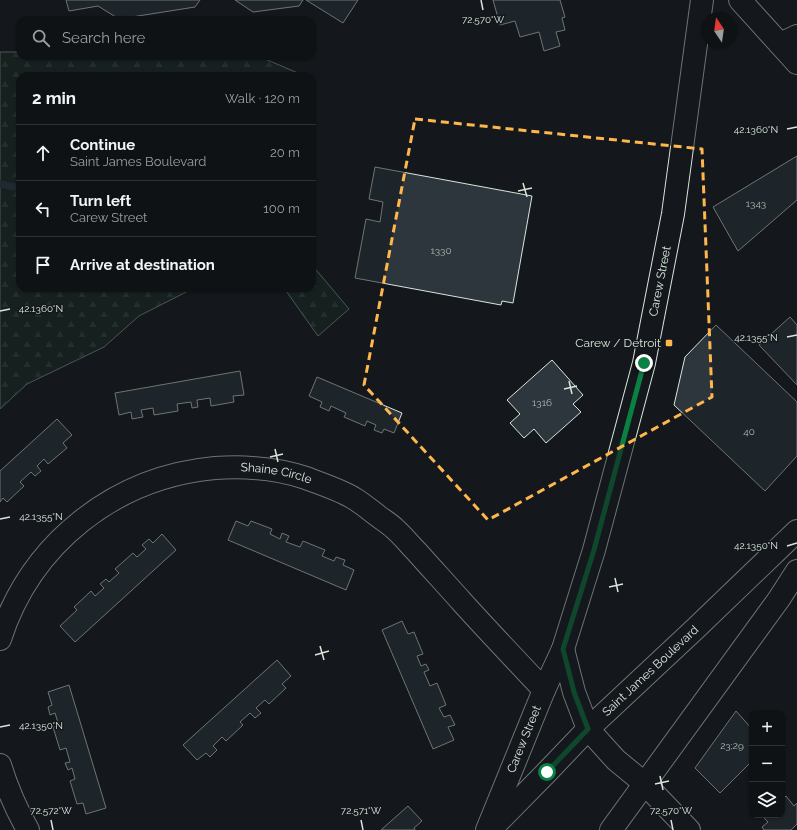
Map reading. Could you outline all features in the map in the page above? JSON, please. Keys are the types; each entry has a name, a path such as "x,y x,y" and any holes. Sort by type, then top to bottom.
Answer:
{"main road":[{"name":"Carew Street","path":"488,830 544,690 563,649 594,550 644,363 673,214 702,0"},
{"path":"740,0 789,40 797,63"},
{"name":"Shaine Circle","path":"0,639 14,604 26,583 40,564 55,545 72,528 100,507 132,490 165,477 197,470 232,467 265,468 296,475 332,488 353,498 395,528 544,690"},
{"name":"Saint James Boulevard","path":"488,830 588,729 696,629 797,531"},
{"path":"611,830 797,572"},
{"path":"563,649 574,692 588,729 616,760 644,784 689,830"},
{"path":"0,765 18,814 28,830"}],"highlighted area":[{"path":"415,119 702,149 712,397 488,520 364,385"}],"green space":[{"path":"0,52 16,52 16,60 267,60 296,72 16,72 16,292 186,292 139,316 104,347 27,384 0,409"},
{"path":"316,270 349,309 318,336 287,292 316,292"}],"building":[{"path":"66,0 200,0 195,7 138,16 114,16 98,6 69,11"},
{"path":"235,0 303,0 299,6 253,12"},
{"path":"306,0 358,0 343,23"},
{"path":"493,0 560,0 565,17 562,18 565,30 556,32 560,46 544,51 539,32 520,37 515,21 500,25"},
{"path":"797,156 797,200 738,251 713,207"},
{"path":"375,167 532,196 513,303 502,301 501,305 355,278 366,219 380,222 383,202 369,199"},
{"path":"790,317 797,325 797,385 759,345"},
{"path":"716,325 797,402 797,456 765,491 674,405 685,357"},
{"path":"552,360 583,395 573,404 581,412 546,443 534,429 524,438 510,423 520,414 507,400"},
{"path":"240,371 244,395 233,396 234,402 211,406 210,398 197,400 198,407 192,408 191,402 177,404 178,411 154,415 153,408 141,410 143,417 132,419 131,412 119,415 115,393"},
{"path":"317,377 402,413 394,433 384,429 382,433 374,430 376,425 367,421 365,426 344,417 346,413 331,406 329,411 320,407 322,402 309,396"},
{"path":"57,419 72,435 63,443 67,448 48,464 44,459 37,466 41,471 35,476 31,472 20,482 24,486 7,502 3,498 0,502 0,471"},
{"path":"236,521 248,526 251,521 272,529 270,534 280,539 282,533 289,536 286,542 300,547 303,541 325,550 322,556 334,561 336,557 345,560 343,565 354,570 346,590 228,540"},
{"path":"162,534 176,550 75,642 60,626 77,610 74,607 91,591 95,596 104,588 100,584 106,579 109,582 119,573 115,569 133,553 137,557 146,549 142,545 149,539 153,543"},
{"path":"402,621 408,634 414,632 423,654 417,656 421,666 426,664 429,670 424,672 430,686 437,683 446,705 439,708 444,717 450,715 455,725 448,727 454,740 433,749 382,630"},
{"path":"277,660 291,676 282,684 286,688 269,704 265,700 256,708 261,713 255,718 250,713 240,722 243,725 226,741 222,737 213,746 217,750 210,757 206,753 197,760 183,745"},
{"path":"69,685 106,808 86,814 83,803 77,804 70,781 75,779 72,768 68,770 65,763 70,762 66,748 60,750 53,727 59,726 55,713 50,715 48,707 52,705 48,692"},
{"path":"736,711 749,726 749,764 720,793 695,768"},
{"path":"786,796 794,806 797,803 797,824 791,830 764,830 762,827 768,822 764,818 785,818"},
{"path":"408,806 422,821 414,828 415,830 381,830"}],"waterway":[{"path":"0,184 16,187"}],"place":[{"name":"Carew / Detroit","path":"669,343"}],"route":[{"path":"547,772 588,729 574,692 563,649 594,550 644,363"}]}
